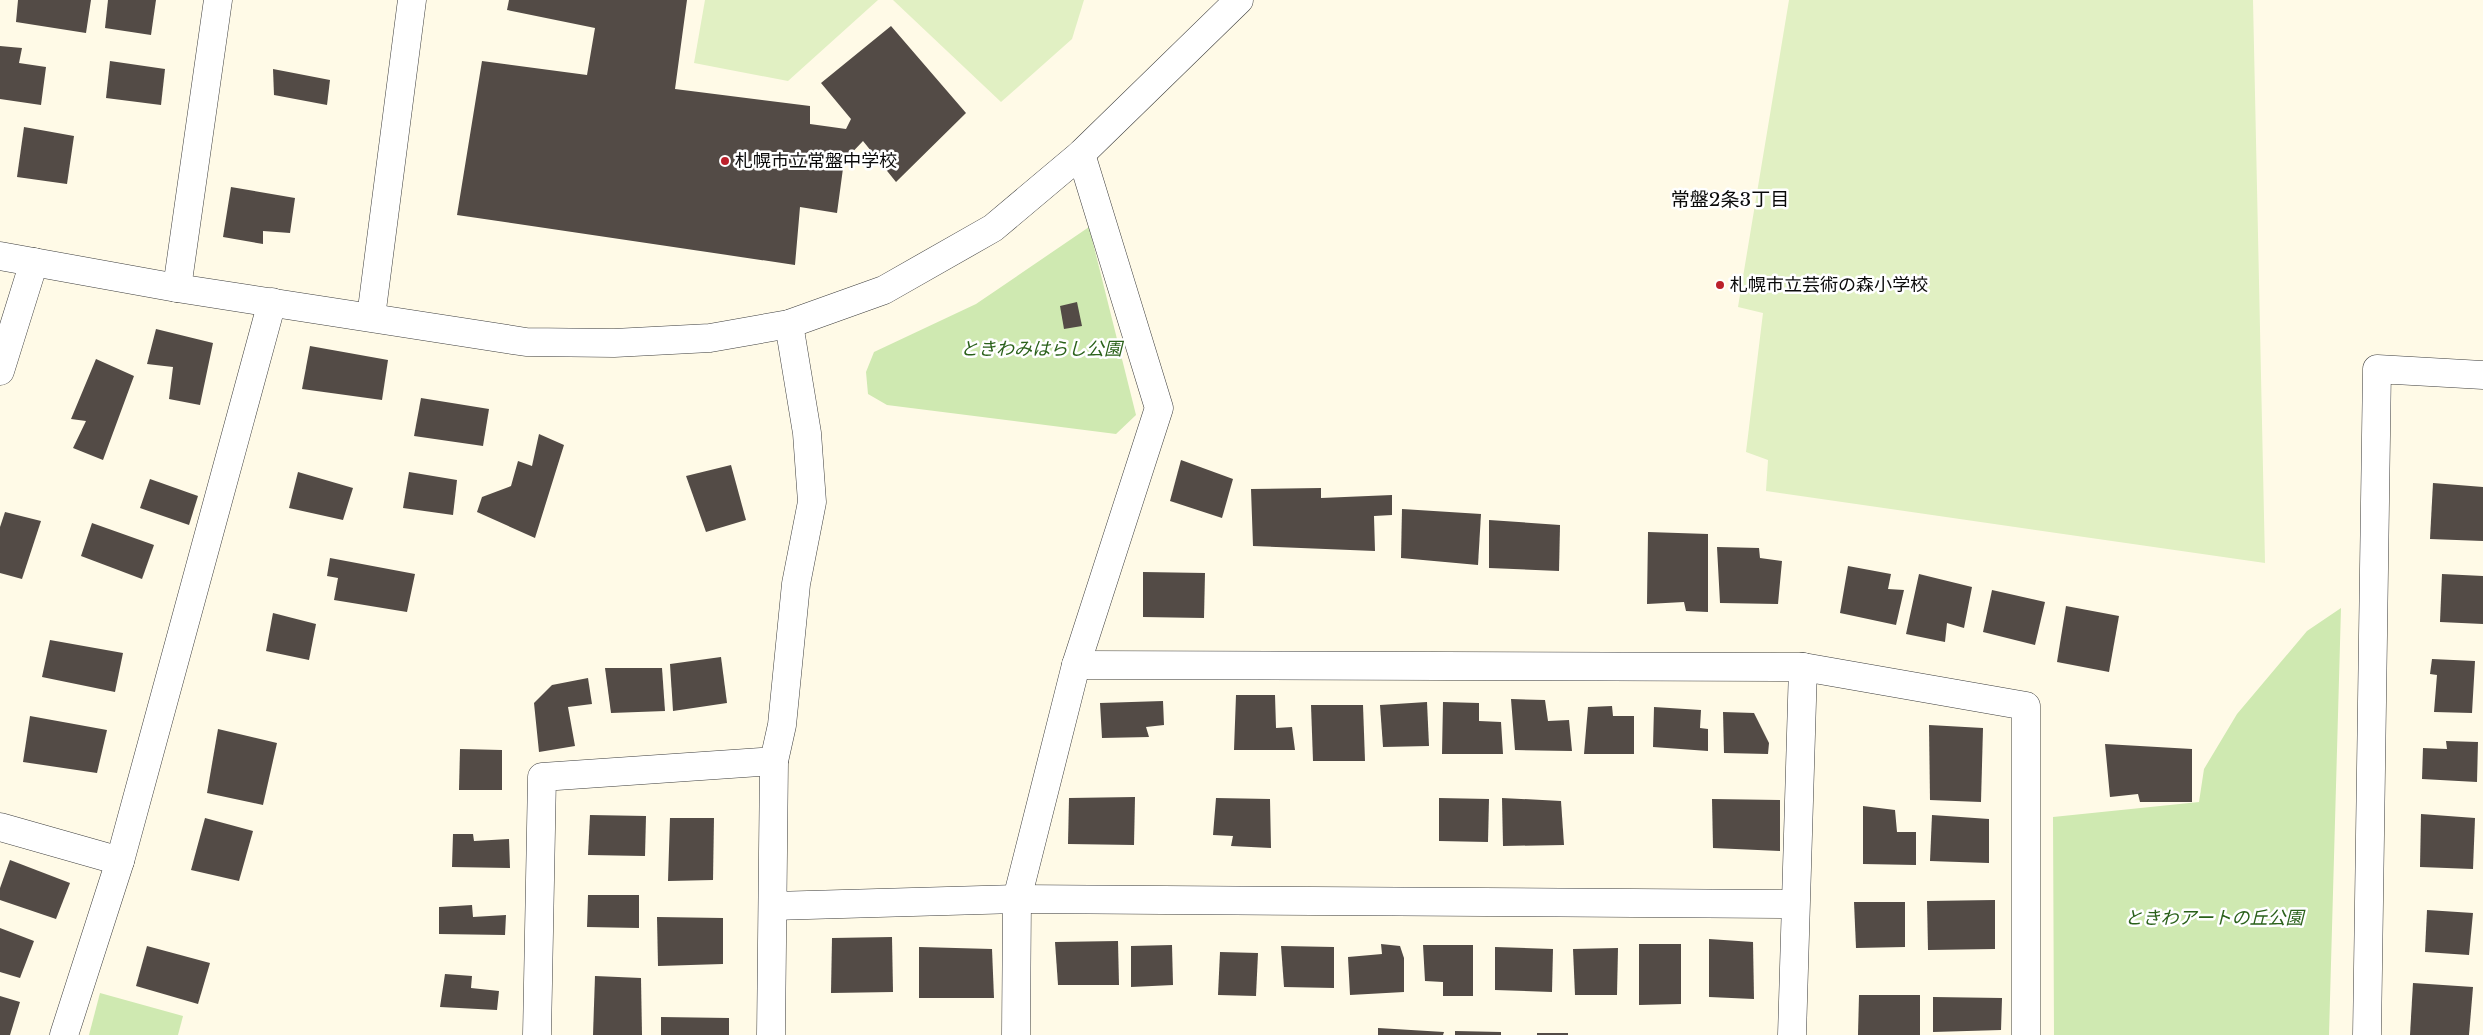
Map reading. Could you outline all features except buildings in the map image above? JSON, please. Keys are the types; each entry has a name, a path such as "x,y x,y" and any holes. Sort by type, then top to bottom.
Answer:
{"street":[{"path":"177,288 218,0"},
{"path":"372,317 412,0"},
{"path":"0,256 177,288 536,342 614,343 710,338 789,324 884,290 993,228 1081,154 1239,0"},
{"path":"1016,1035 1017,899 1076,665 1159,408 1081,154"},
{"path":"0,371 34,262"},
{"path":"64,1035 120,861 272,302"},
{"path":"771,1035 774,762 782,725 796,584 812,502 807,433 789,324"},
{"path":"2367,1035 2377,369 2483,375"},
{"path":"1076,665 1803,667 2026,706 2026,1035"},
{"path":"1792,1035 1803,667"},
{"path":"537,1035 542,777 774,762"},
{"path":"0,827 120,861"},
{"path":"773,906 1017,899 1795,904"}],"green space":[{"path":"705,0 878,0 788,81 694,63"},
{"path":"893,0 1084,0 1072,39 1001,102"},
{"path":"1789,0 2253,0 2265,563 1766,491 1768,460 1746,452 1763,313 1738,307"},
{"name":"ときわみはらし公園","path":"1089,227 1136,415 1116,434 887,405 868,394 866,372 874,352 976,304"},
{"name":"ときわアートの丘公園","path":"2341,608 2329,1035 2054,1035 2053,817 2199,802 2204,769 2237,714 2307,631"},
{"path":"100,993 183,1016 178,1035 89,1035"}],"place":[{"name":"札幌市立常盤中学校","path":"725,161"},
{"name":"札幌市立芸術の森小学校","path":"1720,285"}],"district":[{"name":"常盤2条3丁目","path":"1730,199"}]}
